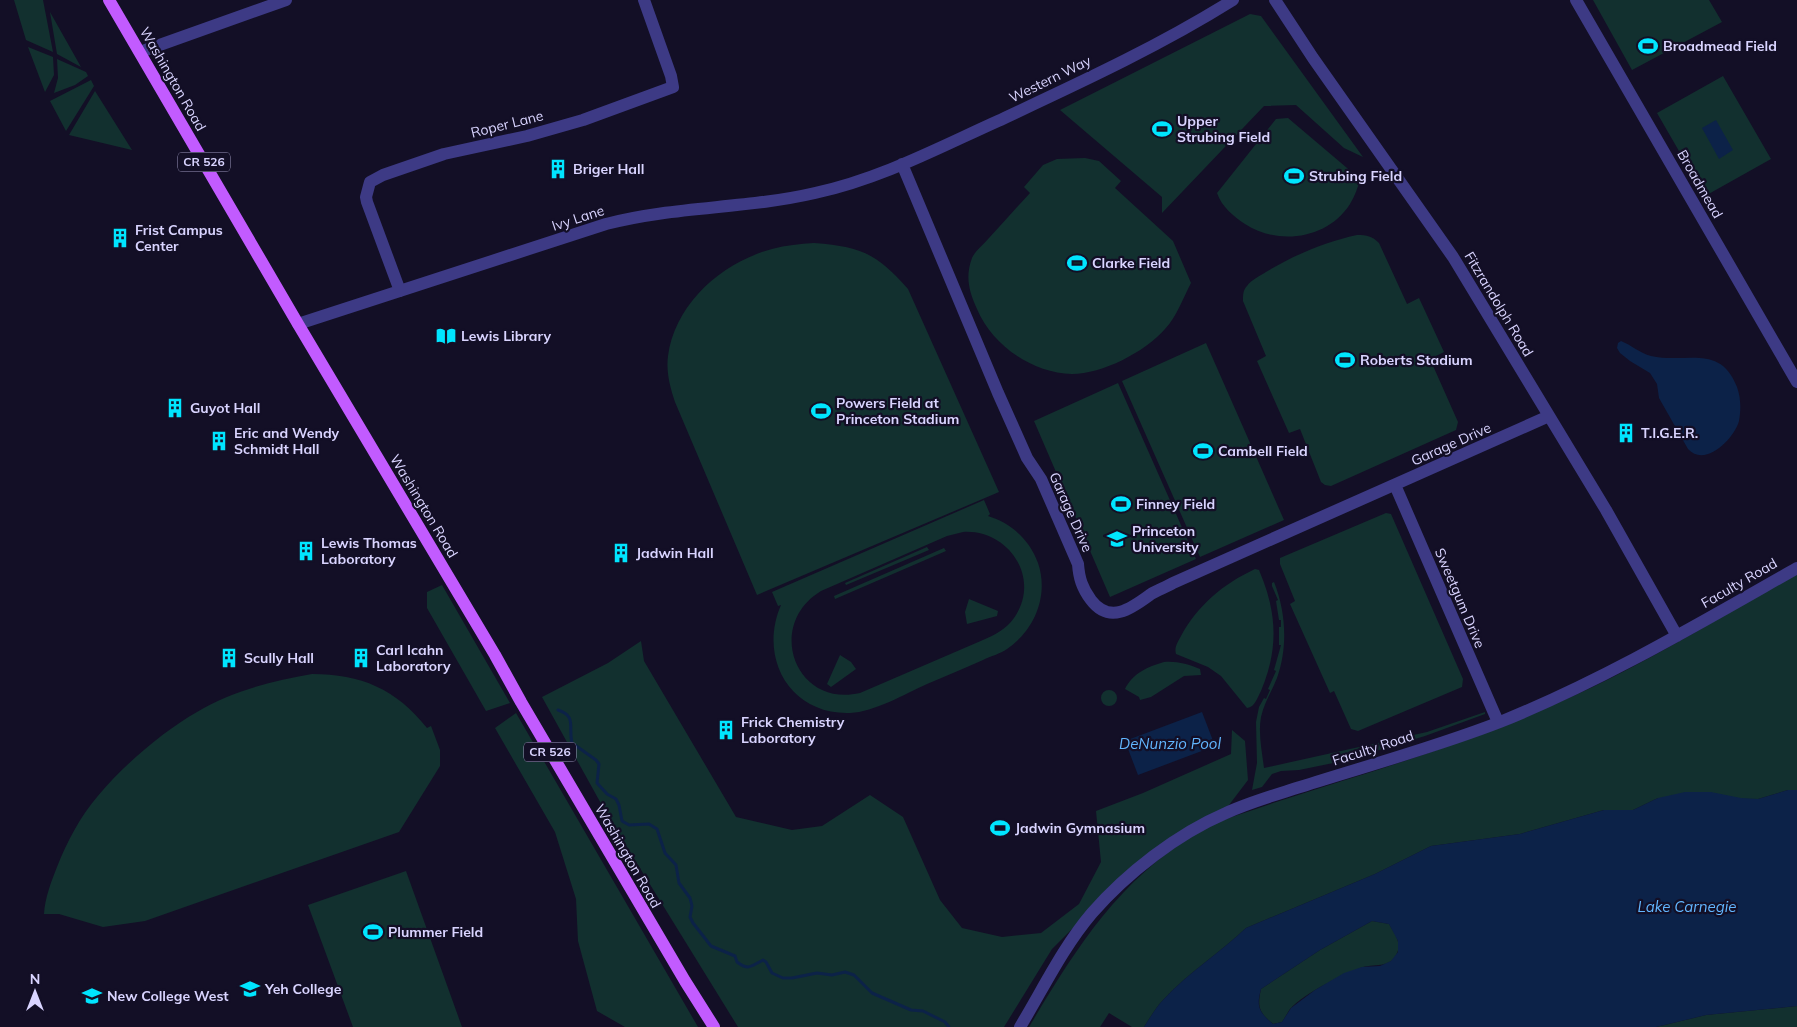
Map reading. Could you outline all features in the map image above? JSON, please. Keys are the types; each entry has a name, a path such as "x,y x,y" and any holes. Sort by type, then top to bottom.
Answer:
{"main road":[{"name":"Washington Road","path":"109,0 680,973 714,1027"}],"street":[{"path":"140,52 286,0"},
{"name":"Roper Lane","path":"400,291 367,202 366,197 370,182 383,175 444,154 527,136 583,120 673,87 671,76 644,0"},
{"name":"Western Way","path":"876,176 1072,86 1198,22 1233,0"},
{"name":"Fitzrandolph Road","path":"1275,0 1313,58 1453,257 1606,510 1678,636"},
{"name":"Broadmead","path":"1576,0 1797,382"},
{"name":"Garage Drive","path":"902,164 1009,418 1027,458 1041,479 1078,564 1079,577 1084,591 1096,607 1105,612 1112,613 1132,608 1153,593 1172,584 1549,416"},
{"name":"Ivy Lane","path":"298,324 586,230 634,217 784,199 815,193 876,176"},
{"name":"Sweetgum Drive","path":"1395,485 1498,722"},
{"name":"Faculty Road","path":"1020,1027 1074,937 1094,911 1129,876 1202,824 1249,804 1498,722 1596,679 1678,636 1797,568"}],"green space":[{"path":"14,0 43,0 53,52 26,40"},
{"name":"Broadmead Field","path":"1593,0 1709,0 1722,22 1632,70"},
{"path":"50,12 81,67 57,54"},
{"name":"Upper Strubing Field","path":"1250,14 1261,16 1363,157 1344,148 1296,105 1264,106 1162,213 1162,197 1060,110"},
{"path":"28,47 53,57 54,75 45,92"},
{"path":"57,59 86,72 88,76 75,85 54,93 58,78"},
{"path":"1723,76 1771,159 1705,196 1657,113"},
{"path":"91,80 94,86 66,131 50,101"},
{"path":"95,91 132,150 69,135"},
{"name":"Strubing Field","path":"1288,118 1360,179 1350,204 1341,216 1316,232 1287,237 1258,231 1245,224 1228,211 1217,193 1276,119"},
{"name":"Clarke Field","path":"1085,158 1099,161 1121,181 1115,188 1173,241 1191,283 1169,324 1146,346 1109,366 1084,373 1072,374 1042,368 1015,355 1003,345 984,322 977,309 968,278 970,265 975,253 1030,193 1024,187 1043,165 1057,159"},
{"name":"Roberts Stadium","path":"1357,235 1369,236 1379,243 1407,304 1419,298 1444,352 1430,359 1458,422 1456,430 1331,486 1321,482 1300,429 1289,433 1257,361 1266,356 1243,301 1243,295 1251,282 1288,260 1322,245"},
{"name":"Powers Field at Princeton Stadium","path":"814,243 844,247 867,254 887,267 908,289 999,492 757,595 675,402 669,379 668,356 672,337 680,319 691,302 719,275 754,255 772,249"},
{"name":"Cambell Field","path":"1206,343 1284,520 1200,557 1122,381"},
{"name":"Finney Field","path":"1118,383 1196,559 1110,597 1034,421"},
{"path":"984,500 990,514 988,516 1012,528 1030,547 1038,563 1042,587 1037,611 1032,622 1017,641 1007,649 879,706 850,713 829,711 811,704 796,694 784,680 777,663 774,645 775,625 781,605 778,606 772,592","holes":["963,532 979,533 994,539 1006,547 1016,559 1022,572 1024,587 1022,603 1014,618 1004,628 996,634 860,693 837,694 819,688 804,676 795,660 792,642 794,623 804,606 821,591 947,536"]},
{"path":"1386,513 1391,514 1463,679 1462,687 1358,731 1351,729 1334,691 1330,693 1290,604 1295,601 1280,564 1280,558"},
{"path":"927,547 929,550 846,585 845,583"},
{"path":"944,548 946,551 835,599 834,596"},
{"path":"1255,569 1259,570 1265,585 1274,630 1271,660 1267,675 1254,704 1247,708 1221,676 1208,667 1176,654 1176,649 1188,625 1203,605 1232,581"},
{"path":"1797,574 1797,790 1788,790 1758,799 1658,798 1633,810 1604,810 1520,834 1431,846 1375,874 1246,928 1174,989 1158,1005 1144,1027 1132,1027 1109,1013 1100,1027 1029,1027 1081,945 1120,896 1167,853 1201,830 1229,818 1445,747 1546,708 1642,662"},
{"path":"1274,582 1283,617 1284,642 1281,666 1266,702 1260,723 1264,768 1427,732 1485,712 1485,714 1425,736 1343,761 1299,770 1281,771 1272,774 1262,787 1252,790 1257,763 1256,722 1259,707 1264,698 1266,699 1270,690 1268,689 1276,671 1274,670 1281,645 1279,645 1279,627 1281,627 1281,620 1279,620 1276,601 1278,600 1272,586"},
{"path":"442,585 510,703 486,711 427,608 427,592"},
{"path":"969,599 998,611 997,616 967,624 965,612"},
{"path":"641,641 644,661 736,817 792,830 822,826 870,795 903,817 940,900 962,928 1002,937 1041,933 1079,904 1101,862 1096,811 1143,793 1231,754 1232,730 1245,741 1248,780 1229,805 1158,846 1052,949 1004,1027 738,1027 609,818 542,697 608,663"},
{"path":"840,655 851,662 856,669 831,687 827,684"},
{"path":"1164,662 1178,662 1200,669 1201,675 1184,676 1151,697 1140,700 1139,697 1125,689 1128,683 1141,671"},
{"path":"312,674 346,677 376,686 403,703 427,728 431,726 440,750 440,766 399,832 145,921 103,927 59,914 44,914 51,884 72,834 98,796 129,763 163,734 197,712 224,698 282,680"},
{"path":"1106,690 1112,690 1117,695 1115,704 1106,706 1101,701 1101,695"},
{"path":"516,713 698,1027 625,1027 597,1011 578,941 576,899 555,832 495,728"},
{"name":"Plummer Field","path":"406,871 462,1027 353,1027 308,905"},
{"path":"1372,921 1389,924 1397,938 1399,945 1397,953 1391,961 1381,965 1360,968 1323,986 1296,1003 1282,1022 1273,1024 1265,1016 1259,1005 1261,989 1320,950"},
{"path":"1797,1006 1797,1027 1656,1027 1706,1015"}],"water":[{"path":"1716,120 1733,150 1719,159 1702,128"},
{"path":"1621,341 1651,356 1712,360 1730,373 1739,395 1740,413 1736,428 1725,443 1718,449 1702,455 1695,454 1688,449 1659,398 1657,384 1650,373 1620,353 1617,348 1618,343"},
{"name":"DeNunzio Pool","path":"1202,712 1215,746 1138,775 1125,741"},
{"name":"Lake Carnegie","path":"1788,790 1797,790 1797,1006 1706,1015 1656,1027 1144,1027 1158,1005 1174,989 1246,928 1375,874 1431,846 1520,834 1604,810 1633,810 1658,798 1685,792 1711,792 1741,798 1758,799","holes":["1372,921 1389,924 1398,941 1398,952 1391,961 1380,966 1362,967 1344,973 1315,990 1291,1008 1282,1022 1273,1024 1262,1012 1259,1005 1261,989 1320,950"]}],"waterway":[{"path":"558,710 564,712 570,719 572,743 599,764 597,783 607,794 616,799 622,821 629,825 649,824 657,829 665,853 676,865 679,883 690,898 692,906 690,917 711,946 735,956 737,962 747,967 763,960 772,973 783,978 817,973 832,975 845,972 854,975 872,993 911,1010 923,1011 945,1022 949,1027"}],"place":[{"name":"Broadmead Field","path":"1648,46"},
{"name":"Upper Strubing Field","path":"1162,129"},
{"name":"Briger Hall","path":"558,169"},
{"name":"Strubing Field","path":"1294,176"},
{"name":"Frist Campus Center","path":"120,238"},
{"name":"Clarke Field","path":"1077,263"},
{"name":"Lewis Library","path":"446,336"},
{"name":"Roberts Stadium","path":"1345,360"},
{"name":"Guyot Hall","path":"175,408"},
{"name":"Powers Field at Princeton Stadium","path":"821,411"},
{"name":"T.I.G.E.R.","path":"1626,433"},
{"name":"Eric and Wendy Schmidt Hall","path":"219,441"},
{"name":"Cambell Field","path":"1203,451"},
{"name":"Finney Field","path":"1121,504"},
{"name":"Princeton University","path":"1117,539"},
{"name":"Lewis Thomas Laboratory","path":"306,551"},
{"name":"Jadwin Hall","path":"621,553"},
{"name":"Scully Hall","path":"229,658"},
{"name":"Carl Icahn Laboratory","path":"361,658"},
{"name":"Frick Chemistry Laboratory","path":"726,730"},
{"name":"Jadwin Gymnasium","path":"1000,828"},
{"name":"Plummer Field","path":"373,932"},
{"name":"Yeh College","path":"250,989"},
{"name":"New College West","path":"92,996"}]}
